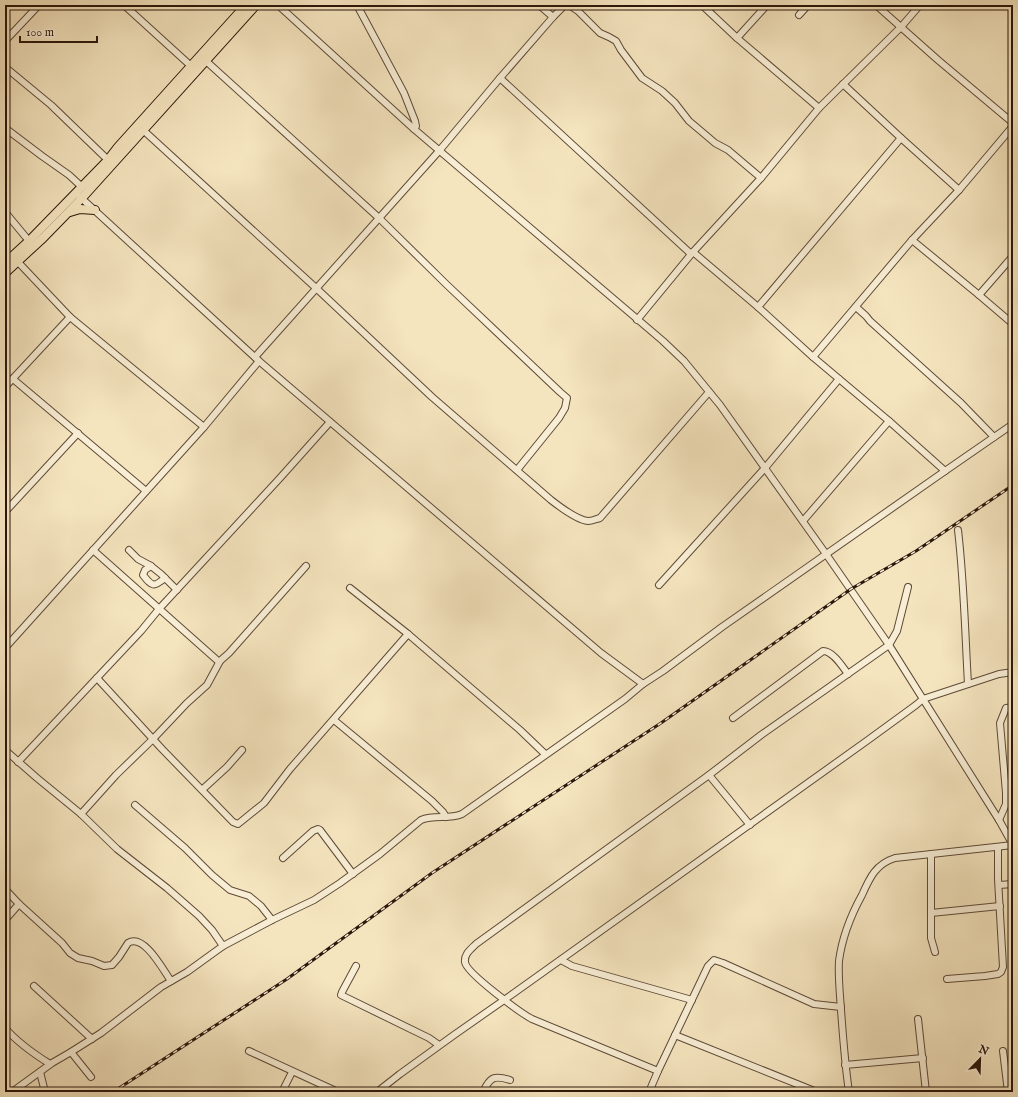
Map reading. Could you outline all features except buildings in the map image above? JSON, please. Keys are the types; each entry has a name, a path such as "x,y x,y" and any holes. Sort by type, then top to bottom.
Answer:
{"main road":[{"path":"5,273 43,238 67,213 80,193 118,147 246,5"},
{"path":"5,263 80,193 143,130 256,5"},
{"path":"67,213 80,209 95,210"}],"street":[{"path":"5,41 39,5"},
{"path":"124,5 191,66"},
{"path":"278,5 414,130 663,341 684,361 709,392 765,468 889,645 999,820 1013,845 895,858 887,860 872,874 856,905 843,940 839,962 845,1066 849,1092"},
{"path":"357,5 404,93 415,121 416,126 414,130"},
{"path":"539,5 553,17"},
{"path":"5,648 204,426 316,288 439,151 500,78 565,5"},
{"path":"569,5 578,11 600,33 609,36 616,41 642,78 662,91 675,103 689,121 708,138 728,150 761,178"},
{"path":"737,38 767,5"},
{"path":"799,15 808,5"},
{"path":"876,5 1013,123"},
{"path":"637,320 692,253 761,178 819,108 901,28 920,5"},
{"path":"1007,5 1013,9"},
{"path":"704,6 737,38 819,108"},
{"path":"206,61 379,218 452,290 567,398 565,408 517,470"},
{"path":"5,67 51,105 108,160"},
{"path":"500,78 692,253 758,307 813,357 890,421 945,471"},
{"path":"843,84 960,190"},
{"path":"813,357 912,240 960,190 1013,126"},
{"path":"5,128 70,175 80,193 95,210 257,359 601,653 643,684"},
{"path":"143,130 432,396 551,500 565,511 586,521 600,518 709,392"},
{"path":"758,307 901,138"},
{"path":"750,169 756,183"},
{"path":"5,212 29,241"},
{"path":"912,240 979,294 1013,324"},
{"path":"979,294 1013,256"},
{"path":"18,262 70,317 204,426"},
{"path":"856,307 870,322 962,403 994,438"},
{"path":"5,387 70,317"},
{"path":"13,379 146,491"},
{"path":"659,585 765,468 839,379"},
{"path":"803,521 890,421"},
{"path":"18,762 141,631 159,609 330,422"},
{"path":"12,1092 50,1064 92,1039 142,1001 187,972 223,946 314,900 380,854 421,820 428,817 446,817 462,814 625,699 643,684 664,671 722,627 1013,424"},
{"path":"5,512 78,433"},
{"path":"958,530 964,595 968,684"},
{"path":"93,550 220,661"},
{"path":"129,550 138,559 165,578 177,590"},
{"path":"150,566 145,570 143,575 151,583 156,585 165,578"},
{"path":"81,814 116,775 187,703 207,685 220,661 234,648 306,566"},
{"path":"658,1071 532,1019 515,1008 480,980 467,967 465,960 468,952 476,944 709,775 761,735 889,645 897,632 908,587"},
{"path":"350,588 408,634 520,730 545,754"},
{"path":"97,678 153,739 203,789 233,822 237,824 264,803 290,769 408,634"},
{"path":"5,637 11,642"},
{"path":"733,718 823,651 827,651 833,656 848,674"},
{"path":"377,1092 439,1045 750,825 916,705 923,698 999,674 1013,672"},
{"path":"999,820 1006,804 1000,723 1006,708 1013,707"},
{"path":"334,720 432,801 446,817"},
{"path":"5,750 81,814 117,849 167,888 202,919 223,946"},
{"path":"203,789 222,772 242,750"},
{"path":"709,775 750,825"},
{"path":"135,805 185,848 212,875 230,890 249,896 261,906 272,920"},
{"path":"283,858 318,828 353,874"},
{"path":"947,979 998,974 1004,967 998,847"},
{"path":"931,854 931,938 935,952"},
{"path":"999,885 1013,884"},
{"path":"5,889 75,956 104,966 109,966 115,962 128,943 131,941 138,942 145,946 171,981"},
{"path":"5,920 19,904"},
{"path":"931,913 1000,906"},
{"path":"561,960 572,966 692,1000"},
{"path":"649,1092 708,966 714,960 814,1004 841,1007"},
{"path":"356,966 341,995 429,1038 439,1045"},
{"path":"34,986 92,1039"},
{"path":"918,1019 926,1092"},
{"path":"5,1028 14,1038 30,1051 50,1064"},
{"path":"676,1035 817,1092"},
{"path":"250,1051 292,1072 338,1092"},
{"path":"1003,1051 1008,1092"},
{"path":"71,1052 91,1077"},
{"path":"845,1066 923,1058"},
{"path":"40,1072 45,1092"},
{"path":"282,1092 292,1072"},
{"path":"483,1092 491,1078 497,1077 510,1080"}],"railway":[{"path":"113,1092 287,979 432,873 661,723 851,589 916,551 1013,485"}]}
